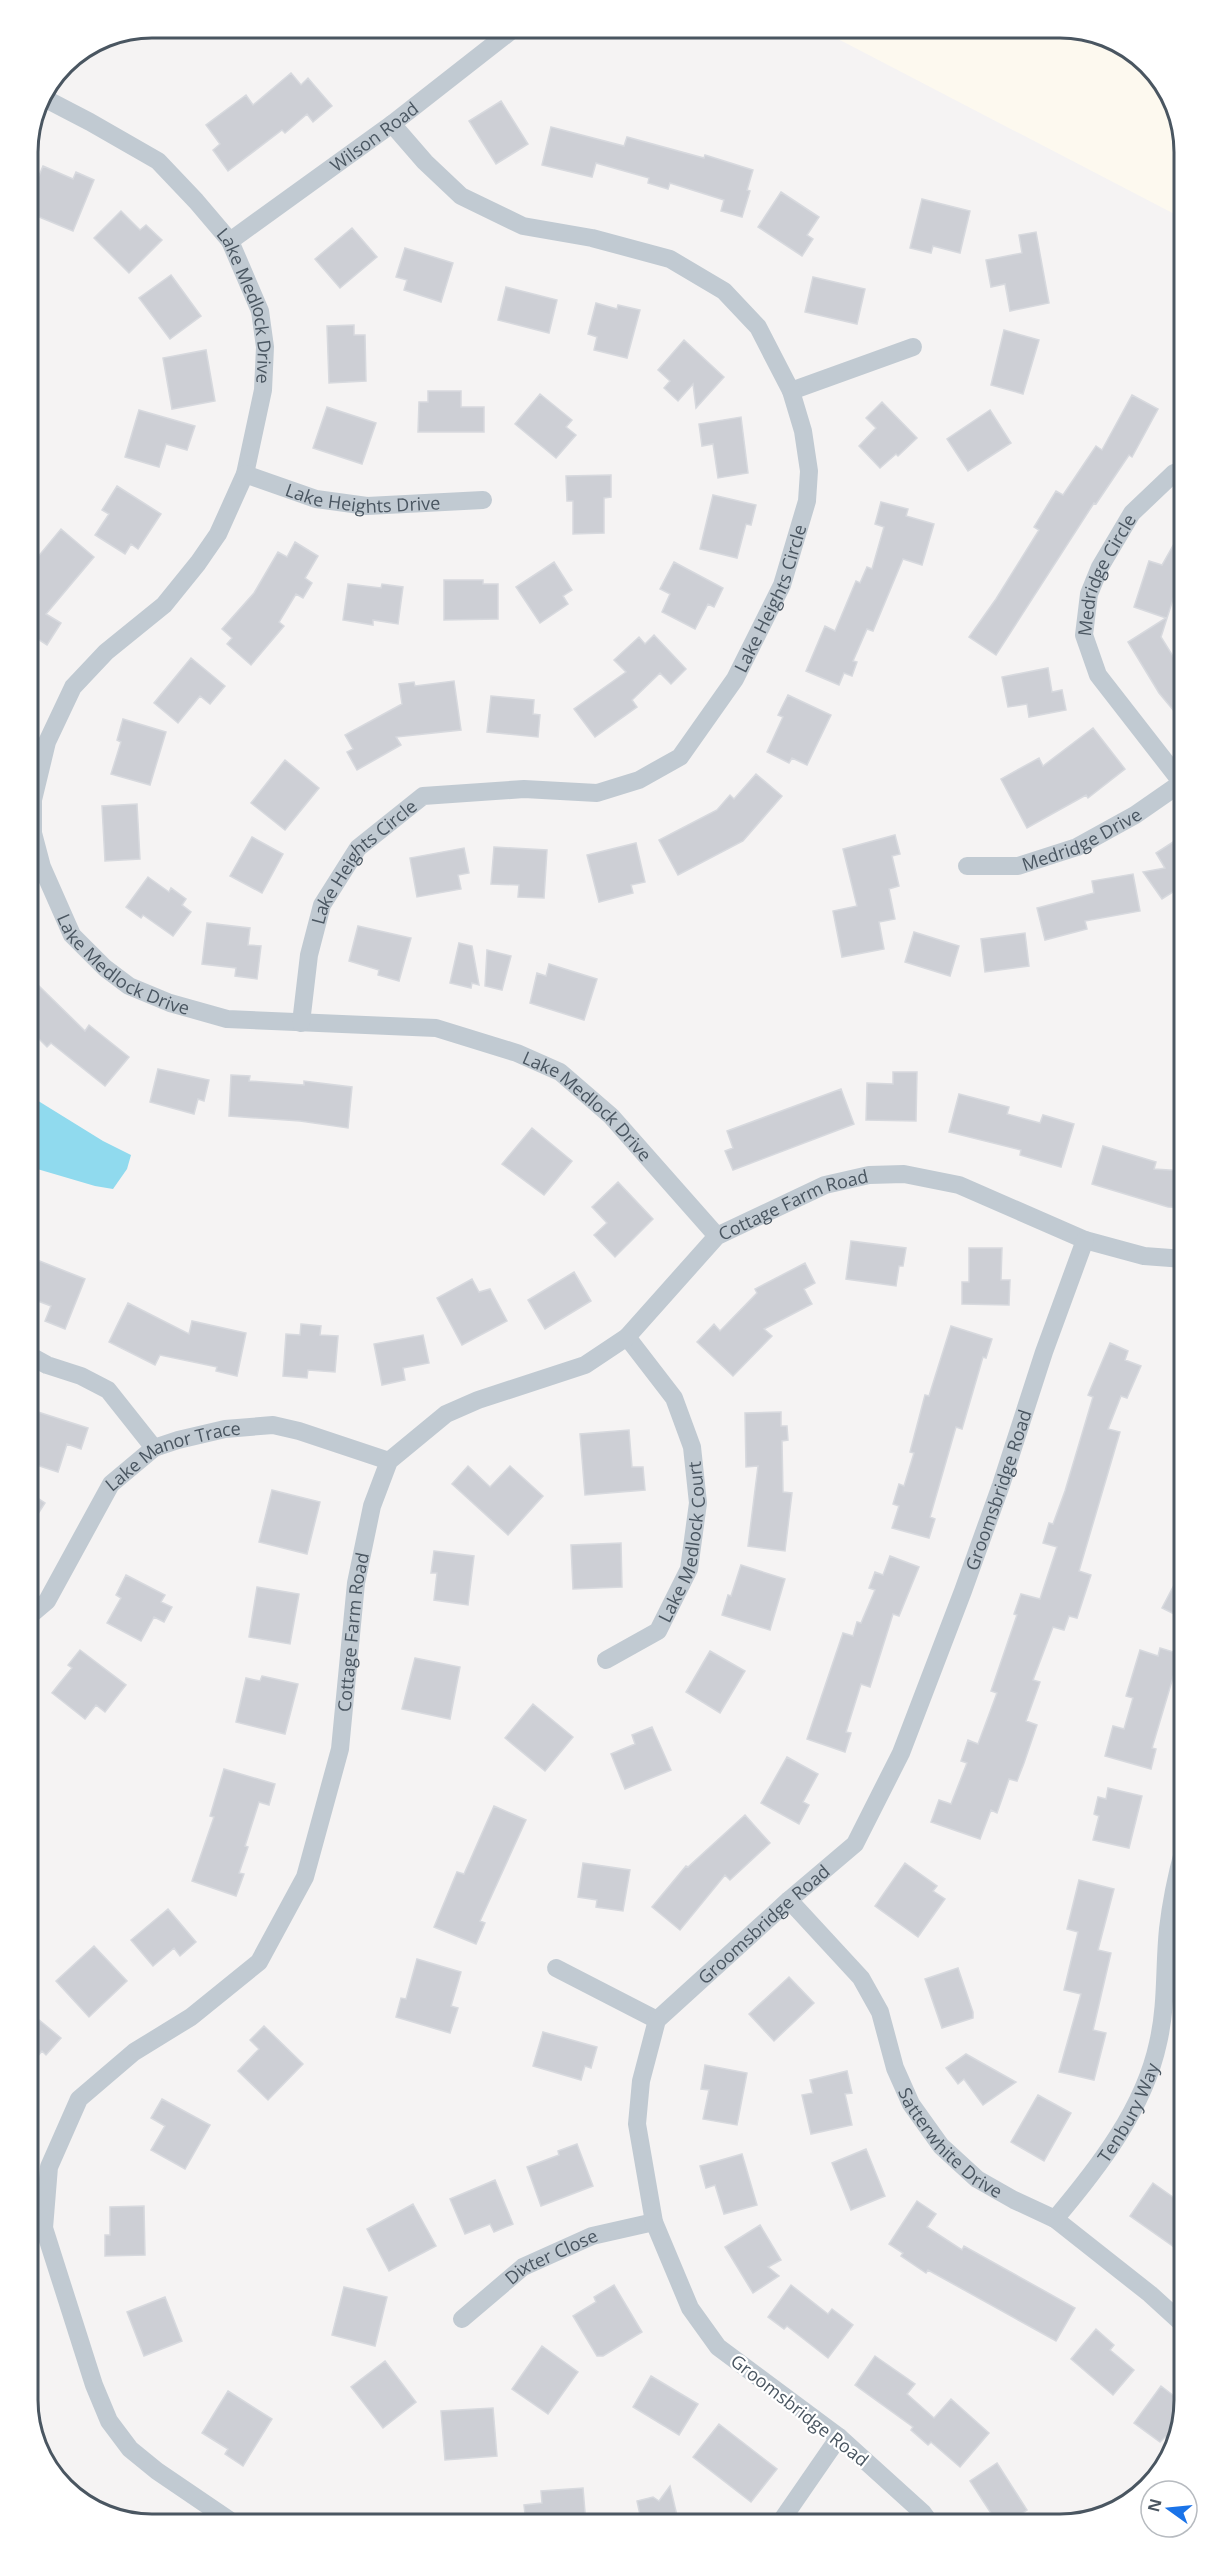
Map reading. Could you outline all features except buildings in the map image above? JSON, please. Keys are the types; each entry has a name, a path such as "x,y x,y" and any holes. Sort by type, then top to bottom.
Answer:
{"street":[{"name":"Wilson Road","path":"230,241 392,124 502,38"},
{"name":"Lake Medlock Drive","path":"38,779 47,742 73,687 106,652 164,605 218,534 245,474 263,390 265,347 260,311 230,241 158,161 49,101"},
{"name":"Lake Heights Circle","path":"302,1023 309,956 322,904 358,848 423,796 525,789 597,793 639,780 680,757 735,679 782,585 807,501 809,471 803,431 791,391 758,327 724,291 670,259 592,238 523,226 461,196 425,162 392,124"},
{"path":"791,391 913,347"},
{"name":"Medridge Circle","path":"1174,473 1132,513 1100,567 1089,594 1084,635 1098,675 1174,771"},
{"name":"Lake Heights Drive","path":"245,474 316,499 367,506 483,500"},
{"name":"Medridge Drive","path":"967,866 1018,866 1077,847 1135,815 1174,788"},
{"name":"Lake Medlock Drive","path":"38,852 42,867 72,934 105,968 129,986 170,1003 227,1019 436,1028 517,1053 560,1072 611,1116 717,1236"},
{"name":"Cottage Farm Road","path":"220,2513 130,2449 109,2421 94,2385 44,2228 49,2167 80,2099 134,2052 191,2018 259,1962 305,1877 340,1749 356,1583 372,1506 389,1461 446,1414 478,1400 585,1365 627,1337 717,1236 825,1185 869,1175 904,1174 959,1185 1085,1240 1144,1256 1174,1258"},
{"name":"Groomsbridge Road","path":"924,2514 840,2437 718,2347 690,2308 654,2222 637,2124 641,2081 657,2020 789,1899 855,1844 901,1753 970,1570 1044,1352 1085,1240"},
{"name":"Lake Medlock Court","path":"606,1660 658,1631 689,1569 698,1503 692,1447 674,1398 627,1337"},
{"path":"38,1360 81,1376 108,1390 154,1448"},
{"name":"Lake Manor Trace","path":"38,1609 47,1601 111,1484 154,1448 225,1429 273,1425 299,1431 389,1461"},
{"name":"Tenbury Way","path":"1055,2219 1095,2172 1148,2078 1160,2033 1164,2005 1168,1927 1174,1897"},
{"name":"Satterwhite Drive","path":"789,1899 861,1977 880,2012 895,2068 907,2095 941,2146 977,2179 1014,2200 1055,2219 1174,2316"},
{"path":"556,1968 657,2020"},
{"name":"Dixter Close","path":"462,2319 523,2267 592,2236 654,2222"},
{"path":"786,2514 840,2437"}],"shaded area":[{"path":"836,38 1067,38 1110,49 1140,71 1150,82 1165,108 1174,151 1174,214"}],"water":[{"path":"38,1101 103,1141 131,1155 127,1169 113,1189 38,1169"}]}
